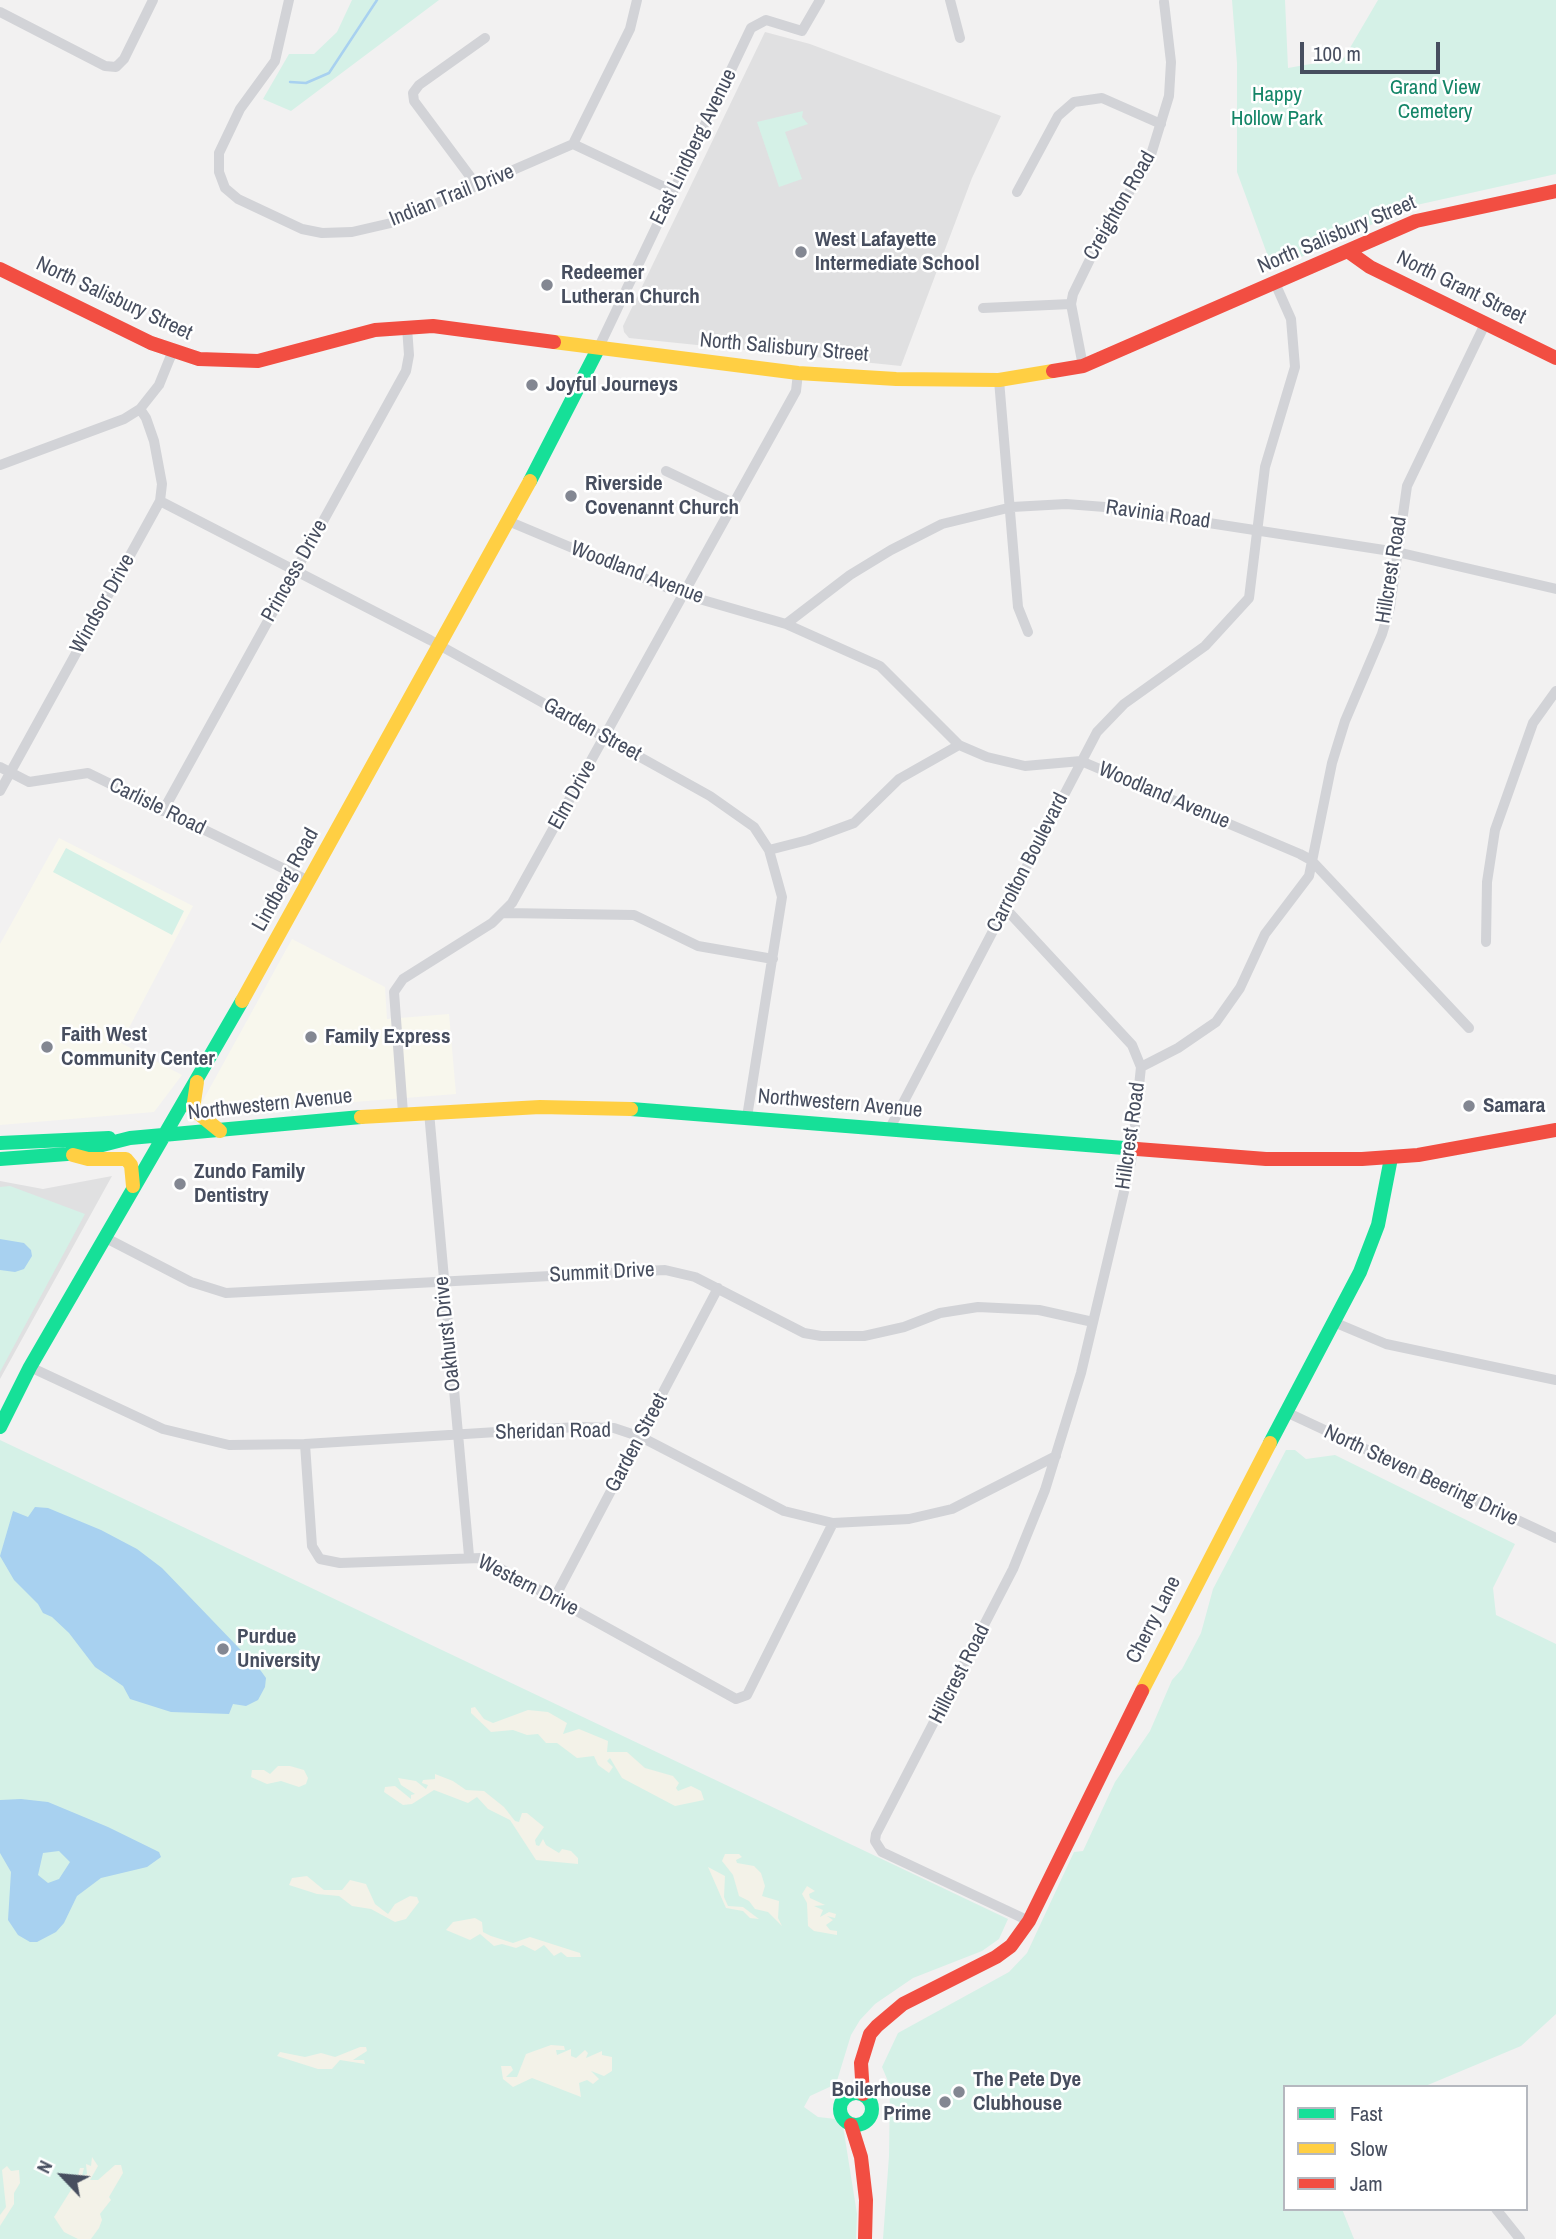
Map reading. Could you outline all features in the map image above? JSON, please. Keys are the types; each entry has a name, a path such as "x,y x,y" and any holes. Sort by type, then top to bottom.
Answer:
{"street":[{"path":"0,12 105,66 116,67 124,59 153,0"},
{"name":"Indian Trail Drive","path":"289,0 275,61 240,109 219,153 219,172 225,188 238,199 302,229 322,233 352,232 391,223 573,144"},
{"path":"637,0 630,29 573,144 673,191"},
{"name":"East Lindberg Avenue","path":"598,349 751,28 766,20 802,31 820,0"},
{"path":"950,0 960,38"},
{"name":"Creighton Road","path":"1071,304 1085,266 1150,158 1161,124 1171,76 1164,2"},
{"path":"478,187 414,101 413,93 419,85 485,38"},
{"path":"1017,192 1058,116 1074,102 1102,98 1161,124"},
{"name":"North Salisbury Street","path":"0,269 172,353 218,361 258,361 348,336 407,327 455,327 598,349 798,373 896,379 999,380 1083,366 1416,222 1556,191"},
{"name":"North Grant Street","path":"1349,252 1356,259 1556,358"},
{"name":"Carrolton Boulevard","path":"890,1128 1097,732 1124,704 1205,646 1249,598 1265,467 1296,366 1291,319 1275,283"},
{"path":"983,307 1071,304 1083,366"},
{"name":"Hillcrest Road","path":"1029,1921 883,1852 875,1841 876,1834 1013,1569 1033,1524 1056,1456 1093,1322 1133,1150 1141,1067 1178,1048 1216,1022 1240,988 1265,934 1305,884 1338,742 1390,607 1407,486 1485,324"},
{"name":"Princess Drive","path":"163,811 405,371 409,355 407,327"},
{"name":"Lindberg Road","path":"0,1426 30,1367 133,1186 197,1082 440,646 566,415 598,349"},
{"path":"0,465 124,419 140,409 159,385 172,353"},
{"name":"Elm Drive","path":"403,1114 394,992 410,975 504,913 735,504 796,391 798,373"},
{"path":"999,380 1012,507 1017,607 1028,632"},
{"path":"140,409 154,441 162,484 160,501"},
{"path":"666,471 735,504"},
{"name":"Garden Street","path":"160,501 440,646 732,809 754,827 769,850 782,897 747,1117"},
{"name":"Windsor Drive","path":"0,790 160,501"},
{"name":"Ravinia Road","path":"786,624 850,575 942,524 1012,507 1066,504 1258,529 1397,552 1556,589"},
{"name":"Woodland Avenue","path":"508,521 682,594 786,624 880,666 959,745 987,757 1025,766 1081,761 1311,860 1469,1028"},
{"path":"1486,942 1487,882 1495,831 1533,723 1556,691"},
{"path":"769,850 808,840 854,823 899,779 959,745"},
{"name":"Carlisle Road","path":"0,767 29,782 88,773 309,881"},
{"path":"1005,908 1132,1045 1141,1067"},
{"path":"504,913 634,915 698,946 773,959"},
{"path":"197,1082 193,1109 220,1131"},
{"name":"Northwestern Avenue","path":"0,1143 80,1137 118,1140 163,1137 403,1114 540,1107 645,1109 1266,1159 1391,1158 1556,1130"},
{"name":"Oakhurst Drive","path":"429,1112 469,1556"},
{"name":"Northwestern Avenue","path":"0,1159 67,1154 118,1140"},
{"path":"67,1154 88,1159 123,1158 131,1165 133,1186"},
{"name":"Cherry Lane","path":"856,2095 861,2063 874,2030 903,2004 996,1957 1011,1946 1029,1921 1173,1627 1336,1323 1378,1225 1391,1158"},
{"name":"Summit Drive","path":"104,1237 191,1282 226,1293 665,1270 695,1277 804,1333 842,1338 884,1332 940,1313 978,1307 1039,1310 1093,1322"},
{"name":"Garden Street","path":"555,1597 718,1288"},
{"path":"1336,1323 1386,1344 1556,1380"},
{"name":"Sheridan Road","path":"30,1367 125,1415 191,1438 229,1445 305,1444 598,1427 640,1437 762,1501 806,1518 833,1523 882,1522 941,1513 1056,1456"},
{"name":"North Steven Beering Drive","path":"1286,1412 1556,1538"},
{"name":"Western Drive","path":"305,1444 312,1546 320,1559 340,1563 469,1556 493,1563 736,1699 747,1695 833,1523"},
{"path":"856,2095 872,2107 871,2117 857,2124 843,2119 840,2109 843,2101 856,2095"},
{"path":"857,2124 866,2200 864,2239"},
{"path":"1498,2211 1520,2239"}],"shaded area":[{"name":"West Lafayette Intermediate School","path":"765,32 810,44 1001,116 972,178 901,366 629,338 624,332 623,326"},
{"path":"59,838 193,906 121,1043 182,1075 154,1112 0,1125 0,944"},
{"path":"292,939 385,987 387,1019 449,1014 456,1094 214,1113 201,1108"},
{"path":"112,1176 0,1379 0,1181 43,1189"}],"green space":[{"path":"352,0 439,0 291,111 263,99 289,54 314,54 337,32"},
{"name":"Grand View Cemetery","path":"1232,0 1285,0 1288,68 1344,58 1378,0 1556,0 1556,174 1412,206 1273,270 1237,172 1237,63"},
{"path":"803,111 802,117 808,124 785,132 802,179 779,187 757,122"},
{"path":"66,848 184,911 172,935 53,872"},
{"path":"10,1186 85,1214 0,1372 0,1187"},
{"path":"0,1440 1008,1919 999,1939 982,1951 913,1978 875,2004 851,2035 836,2084 810,2096 804,2107 818,2117 836,2119 843,2126 857,2214 856,2239 0,2239"},
{"path":"1286,1450 1295,1450 1306,1459 1335,1455 1515,1544 1493,1588 1496,1615 1556,1644 1556,2014 1521,2046 1428,2085 1283,2085 1283,2211 1343,2211 1354,2239 883,2239 889,2156 890,2086 882,2067 898,2033 1009,1972 1027,1953 1074,1852 1083,1851 1115,1782 1150,1731 1172,1680 1182,1669 1201,1633 1213,1589"}],"sand":[{"path":"475,1707 484,1719 493,1723 528,1710 548,1712 567,1723 563,1734 579,1729 608,1741 607,1752 627,1752 645,1768 673,1776 679,1783 676,1788 678,1791 691,1786 701,1791 704,1800 675,1806 622,1778 610,1758 607,1761 613,1767 609,1773 598,1765 594,1756 577,1758 557,1743 546,1743 538,1734 527,1735 513,1730 491,1732 471,1713 471,1708"},
{"path":"278,1766 304,1770 308,1778 306,1784 299,1787 281,1781 267,1784 251,1777 252,1770 264,1770 270,1774"},
{"path":"435,1774 466,1790 484,1791 504,1807 515,1821 519,1822 522,1813 527,1813 544,1827 535,1840 536,1845 539,1846 543,1839 546,1845 559,1853 562,1849 571,1851 578,1858 578,1864 536,1860 510,1820 488,1809 477,1797 468,1803 434,1790 412,1804 403,1805 384,1792 385,1787 395,1786 411,1799 411,1795 415,1794 401,1785 398,1778 416,1781 426,1789 428,1785 422,1783 423,1780 435,1779"},
{"path":"725,1854 739,1854 742,1857 736,1860 737,1863 754,1866 761,1873 765,1886 762,1896 779,1901 778,1918 782,1926 768,1912 755,1909 749,1901 739,1896 733,1875 722,1861"},
{"path":"708,1867 725,1876 724,1897 728,1906 743,1907 759,1919 750,1918 743,1911 726,1908"},
{"path":"307,1876 324,1890 342,1890 350,1880 366,1884 375,1904 388,1914 395,1904 410,1896 417,1897 419,1902 406,1919 395,1922 371,1909 352,1906 339,1896 317,1894 289,1885 292,1878"},
{"path":"807,1886 815,1891 809,1894 810,1898 825,1905 814,1906 823,1910 820,1917 829,1912 836,1914 835,1918 827,1916 833,1920 826,1925 830,1930 837,1931 837,1935 814,1931 808,1926 807,1903 802,1894"},
{"path":"475,1918 482,1922 483,1932 491,1936 513,1943 530,1937 580,1953 581,1957 567,1957 561,1952 554,1956 544,1945 535,1951 523,1945 516,1948 502,1944 494,1946 480,1934 470,1940 446,1930 453,1922"},
{"path":"551,2045 564,2046 565,2050 556,2050 557,2055 571,2049 571,2056 576,2058 585,2050 588,2053 586,2058 602,2051 602,2055 612,2057 612,2071 604,2076 591,2071 599,2079 593,2084 587,2080 579,2083 581,2097 532,2078 513,2087 503,2079 501,2066 511,2066 513,2070 506,2077 517,2077 526,2054"},
{"path":"366,2047 367,2051 353,2060 364,2060 365,2064 340,2060 332,2069 318,2069 277,2056 280,2052 305,2057 321,2053 335,2057"},
{"path":"92,2157 98,2166 90,2180 98,2180 115,2165 121,2165 123,2173 109,2197 111,2200 100,2214 102,2220 99,2228 91,2239 78,2239 64,2232 54,2217 76,2182 80,2168 84,2168 82,2176 87,2174 86,2164 91,2166"},
{"path":"7,2166 11,2171 19,2170 20,2183 14,2193 14,2204 0,2226 0,2215 6,2207 2,2170"}],"water":[{"path":"0,1239 24,1243 31,1250 32,1256 24,1269 15,1272 0,1270"},
{"path":"35,1507 48,1508 101,1530 137,1549 162,1568 261,1671 266,1678 265,1687 258,1700 246,1706 233,1704 229,1714 171,1712 130,1699 123,1686 95,1667 69,1633 52,1617 43,1613 38,1604 14,1580 0,1556 13,1511 28,1517"},
{"path":"0,1800 48,1802 108,1827 159,1852 161,1857 147,1867 101,1878 77,1896 64,1923 56,1932 37,1942 30,1942 18,1935 8,1920 11,1872 0,1853","holes":["59,1851 70,1862 59,1879 48,1883 38,1875 43,1853"]}],"waterway":[{"path":"290,82 306,83 329,73 377,0"}],"traffic: fast":[{"path":"530,481 598,349"},
{"path":"0,1427 30,1367 242,1001"},
{"path":"631,1109 1137,1149"},
{"path":"0,1159 67,1154 130,1138 361,1117"},
{"path":"0,1143 109,1138"},
{"path":"1270,1443 1360,1272 1378,1225 1391,1158"},
{"path":"856,2093 867,2098 872,2109 867,2120 856,2125 845,2120 840,2109 845,2098 856,2093"}],"traffic: slow":[{"path":"554,342 798,373 896,379 999,380 1053,371"},
{"path":"242,1001 530,481"},
{"path":"197,1082 193,1109 220,1131"},
{"path":"361,1117 540,1107 631,1109"},
{"path":"73,1155 88,1159 126,1159 131,1165 133,1186"},
{"path":"1142,1691 1270,1443"}],"traffic: jam":[{"path":"1053,371 1083,366 1416,221 1556,191"},
{"path":"1349,252 1370,267 1556,358"},
{"path":"0,269 151,343 199,359 258,361 375,330 433,326 554,342"},
{"path":"1137,1149 1266,1159 1362,1159 1418,1155 1556,1130"},
{"path":"863,2094 861,2063 870,2034 877,2026 903,2004 996,1957 1011,1946 1029,1921 1142,1691"},
{"path":"851,2125 861,2157 866,2200 865,2239"}],"place":[{"name":"West Lafayette Intermediate School","path":"801,252"},
{"name":"Redeemer Lutheran Church","path":"547,285"},
{"name":"Joyful Journeys","path":"532,385"},
{"name":"Riverside Covenannt Church","path":"571,496"},
{"name":"Family Express","path":"311,1037"},
{"name":"Faith West Community Center","path":"47,1047"},
{"name":"Samara","path":"1469,1106"},
{"name":"Zundo Family Dentistry","path":"180,1184"},
{"name":"Purdue University","path":"223,1649"},
{"name":"The Pete Dye Clubhouse","path":"959,2092"},
{"name":"Boilerhouse Prime","path":"945,2102"}],"park label":[{"name":"Happy Hollow Park","path":"1277,107"}]}
